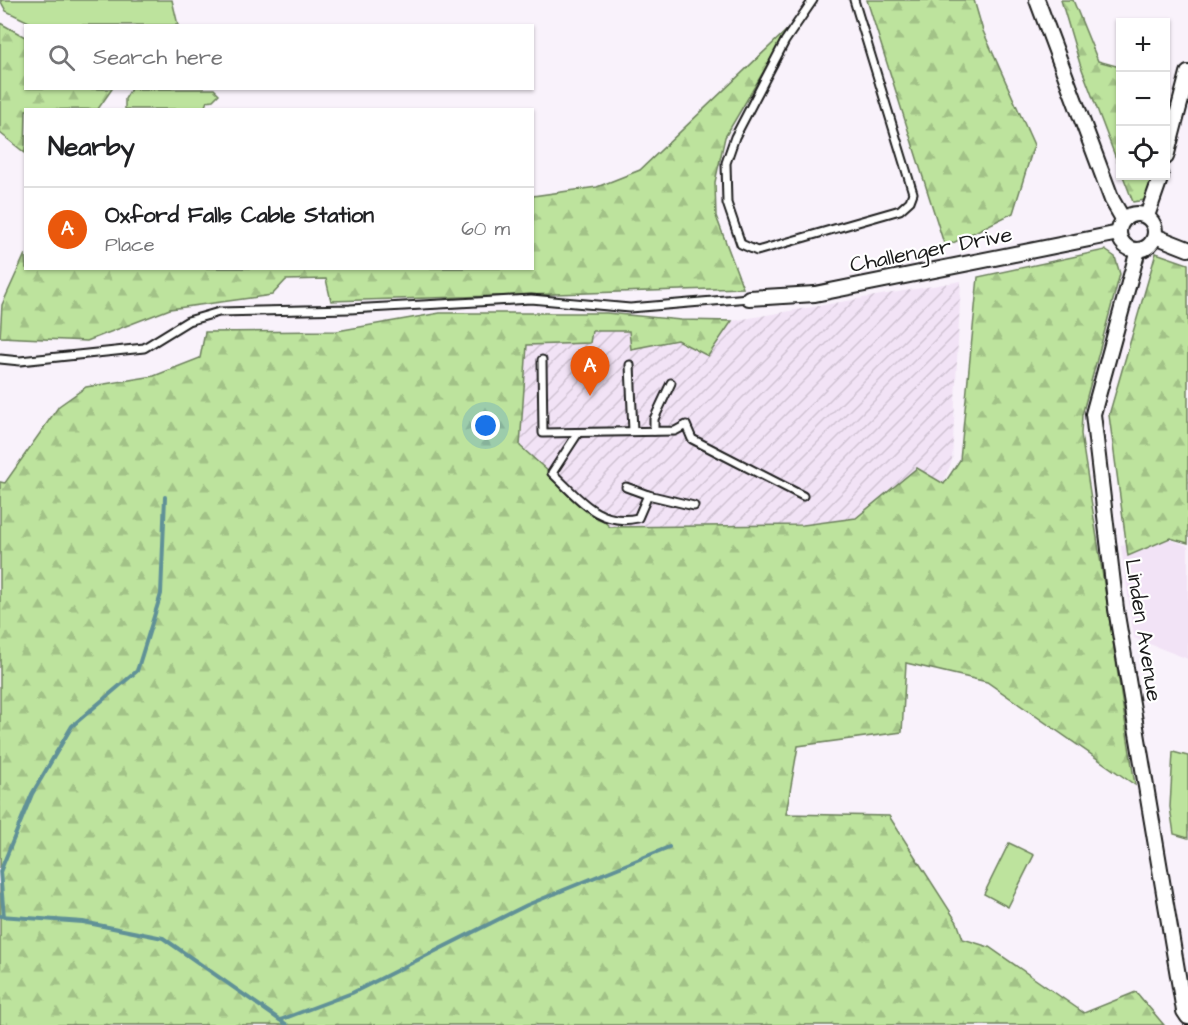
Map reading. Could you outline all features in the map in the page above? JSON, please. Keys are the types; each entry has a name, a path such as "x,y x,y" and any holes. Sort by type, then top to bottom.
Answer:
{"street":[{"path":"1037,0 1112,200 1123,219 1119,233 1122,242 1129,248 1138,250 1152,243 1155,228 1147,216 1138,213 1123,219"},
{"path":"1170,143 1188,73"},
{"path":"1147,216 1160,180"},
{"name":"Challenger Drive","path":"749,298 815,294 1119,233"},
{"path":"1155,236 1188,249"},
{"name":"Linden Avenue","path":"1138,250 1093,414 1116,609 1184,1011 1188,1017"}],"lane":[{"path":"813,0 785,41 735,137 726,163 727,203 737,234 741,244 756,251 900,210 910,201 913,194 854,0"},
{"path":"0,359 20,362 144,348 188,321 219,312 351,309 531,299 630,308 749,298"},
{"path":"542,360 543,433 675,430 686,425 692,439 803,496"},
{"path":"630,365 633,431"},
{"path":"654,431 654,418 671,384"},
{"path":"578,432 552,473 600,517 625,521 638,518 648,495"},
{"path":"626,487 694,506"}],"shaded area":[{"path":"961,281 952,461 938,495 902,479 856,518 803,525 610,527 520,446 527,345 590,343 592,331 629,331 666,344 677,340 708,355 732,321"},
{"path":"1164,537 1188,546 1188,659 1134,638 1121,546"}],"green space":[{"path":"0,0 172,0 178,24 33,24 6,11"},
{"path":"867,0 974,0 983,31 1034,145 1013,213 945,247"},
{"path":"1061,0 1073,0 1098,61 1116,66 1116,158 1080,64"},
{"path":"0,23 24,36 24,90 111,90 99,108 24,108 24,152 0,133"},
{"path":"789,28 725,137 715,182 716,216 743,288 331,301 326,279 286,280 272,295 170,309 87,341 0,337 2,305 24,256 24,270 534,270 534,196 597,187 640,170"},
{"path":"130,90 215,90 219,94 213,100 207,101 204,108 125,108 125,99"},
{"path":"1125,180 1153,180 1151,199 1133,202"},
{"path":"1105,250 1115,257 1120,274 1082,415 1081,434 1135,785 987,682 906,663 902,732 798,746 786,814 889,816 957,922 963,939 989,947 1084,1013 1136,992 1164,1025 0,1025 0,482 5,483 59,406 86,387 154,376 200,358 205,332 337,331 440,313 606,313 681,320 732,321 708,356 677,340 631,349 629,331 592,331 590,343 527,345 520,446 610,527 803,525 856,518 917,468 944,484 960,460 978,277"},
{"path":"1156,253 1188,264 1188,543 1170,538 1128,556 1109,415"},
{"path":"1173,752 1188,756 1188,838 1174,834 1170,807"},
{"path":"1009,843 1034,855 1008,907 984,894"}],"waterway":[{"path":"4,917 0,872 32,794 72,726 137,671 161,594 165,497"},
{"path":"280,1020 352,993 527,905 669,847"},
{"path":"0,916 83,922 163,938 287,1025"}],"place":[{"name":"Oxford Falls Cable Station","path":"590,396"}]}
